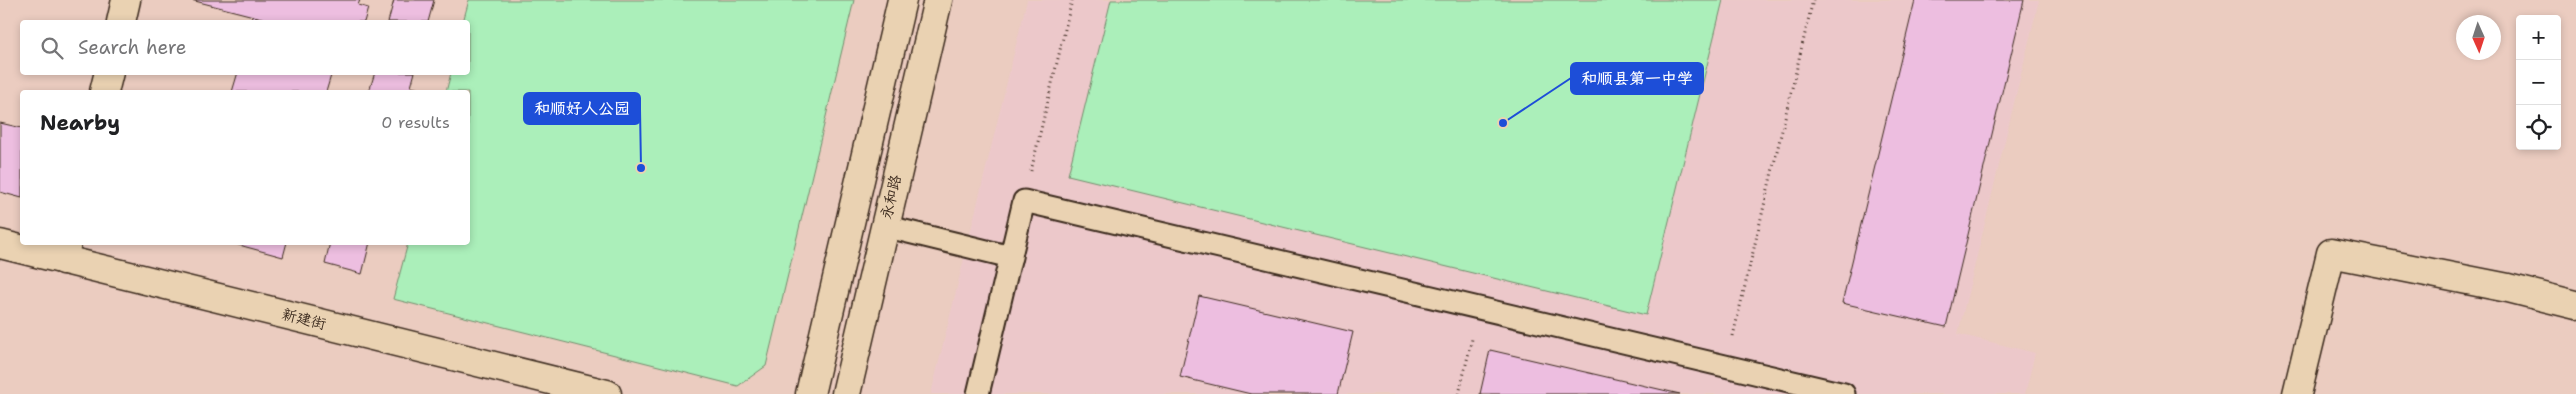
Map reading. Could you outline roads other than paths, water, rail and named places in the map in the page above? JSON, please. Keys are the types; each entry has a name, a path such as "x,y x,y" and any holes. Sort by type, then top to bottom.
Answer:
{"street":[{"path":"121,20 126,0"},
{"path":"810,394 902,0"},
{"name":"永和路","path":"846,394 938,0"},
{"path":"104,90 108,75"},
{"name":"新建街","path":"0,244 65,251 607,394"},
{"path":"2297,394 2331,253 2508,288 2576,304"}],"lane":[{"path":"978,394 1024,201 1844,394"},
{"path":"884,226 1011,257"}],"place":[{"name":"和顺县第一中学","path":"1503,123"},
{"name":"和顺好人公园","path":"641,168"}]}
